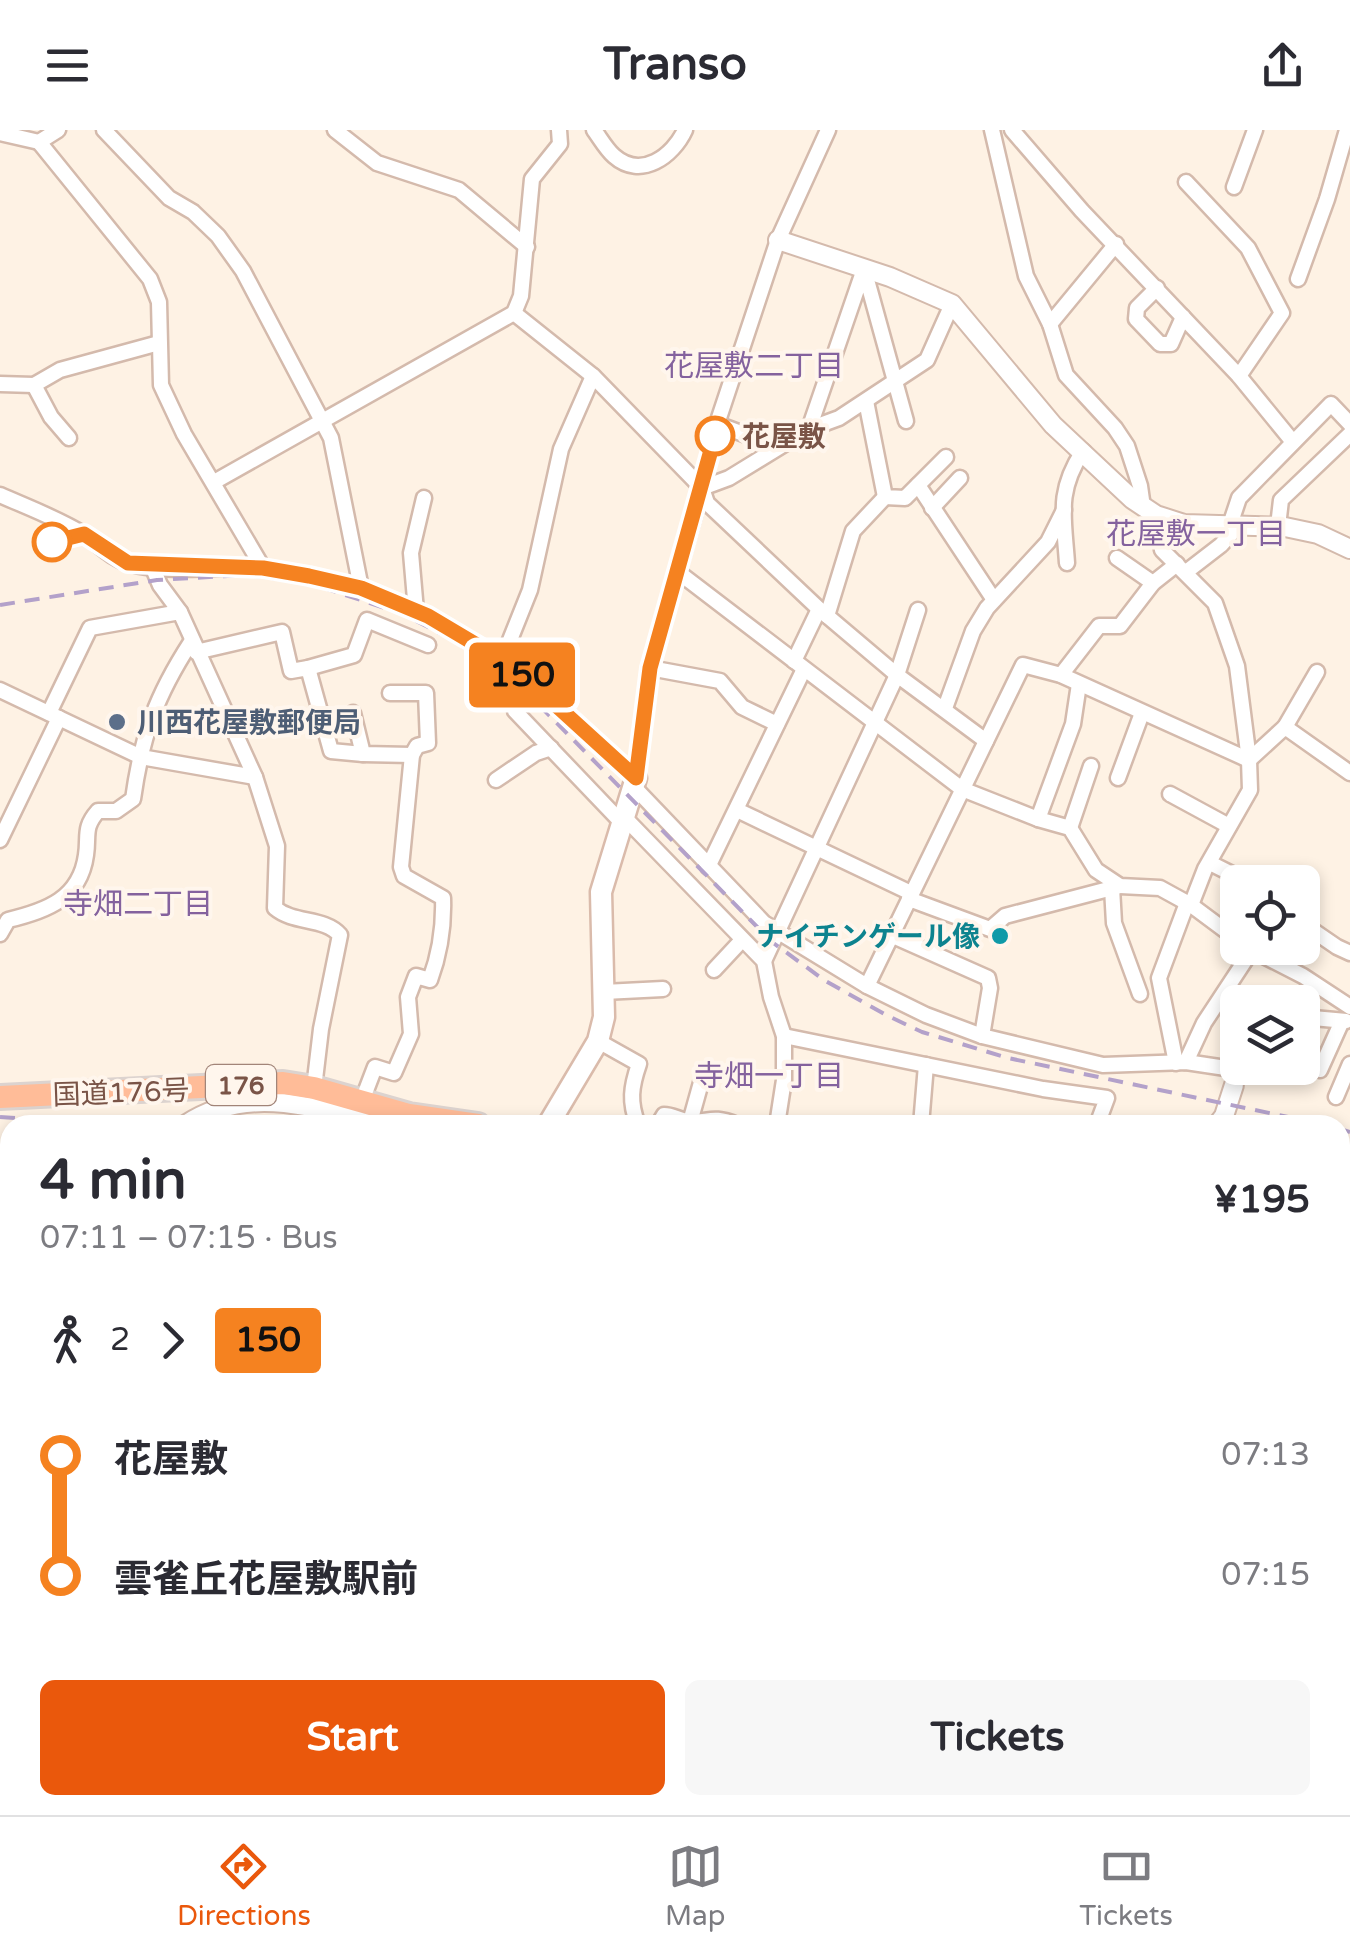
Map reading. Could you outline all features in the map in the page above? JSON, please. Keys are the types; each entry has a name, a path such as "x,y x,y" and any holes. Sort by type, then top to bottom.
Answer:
{"highway":[{"name":"国道176号","path":"0,1098 283,1083 409,1115"}],"main road":[{"path":"554,1115 598,1041 604,1017 601,892 635,782"}],"street":[{"path":"39,142 58,130"},
{"path":"104,130 169,198 192,212 218,236 242,271 330,438 361,588"},
{"path":"334,130 377,163 459,190 526,247"},
{"path":"214,482 514,313 522,296 532,179 560,144 558,130"},
{"path":"594,130 616,158 639,166 662,161 685,130"},
{"path":"635,782 650,668 718,424 778,240 828,130"},
{"path":"992,130 1026,276 1050,324 1066,375 1127,446 1162,550 1214,604 1237,666 1250,790 1189,904 1159,978 1181,1063"},
{"path":"1012,130 1071,199 1239,376 1293,442"},
{"path":"1234,188 1254,130"},
{"path":"1298,279 1347,130"},
{"path":"0,134 39,142 150,279 160,302 161,385 184,434 263,568"},
{"path":"1186,182 1248,248 1282,313 1239,376"},
{"path":"778,240 864,268 952,304 1053,424 1150,511 1184,524 1278,526 1318,534 1350,549"},
{"path":"1050,324 1116,244"},
{"path":"864,268 906,421"},
{"path":"809,429 864,268"},
{"path":"1157,288 1137,308 1136,319 1160,344 1171,344 1183,316"},
{"path":"702,488 729,478 809,429 838,418 927,360 952,304"},
{"path":"514,313 593,376 702,488 708,503 823,612 897,675 986,741"},
{"path":"0,384 34,385 60,370 158,343"},
{"path":"502,660 530,590 561,449 593,376"},
{"path":"34,385 69,438"},
{"path":"866,401 884,497"},
{"path":"1060,676 1099,626 1120,626 1153,583 1222,545 1234,525 1239,498 1331,404 1348,416"},
{"path":"718,424 778,447"},
{"path":"1278,526 1281,500 1350,434"},
{"path":"1067,563 1064,510 1068,474 1082,451"},
{"path":"708,867 777,724 853,530 884,497 905,498 946,458"},
{"path":"932,508 960,478"},
{"path":"918,485 994,600"},
{"path":"0,495 84,534 118,559 152,566 263,568 361,588 466,636 536,687 635,782 708,867 764,922 866,986 926,1015 982,1036 1103,1065 1181,1063 1220,1071"},
{"path":"416,611 412,553 424,498"},
{"path":"946,708 973,632 994,600 1048,542 1064,510"},
{"path":"1117,558 1153,583"},
{"path":"152,566 160,585 180,612 256,778 277,846 274,908 284,917 332,928 340,936 314,1088"},
{"path":"678,572 962,789 1070,828 1096,870 1116,887"},
{"path":"779,1115 784,1080 784,1036 764,962 897,675 918,610"},
{"path":"0,840 90,628 180,612"},
{"path":"0,934 8,920 63,901 81,878 88,822 98,812 116,811 133,799 149,722 165,682 194,647 282,632 291,671 354,655 367,620 428,646"},
{"path":"866,986 1023,665 1080,684 1249,760"},
{"path":"308,668 332,751 412,755"},
{"path":"650,668 720,681 742,707 777,724"},
{"path":"1249,760 1285,727 1318,672"},
{"path":"1038,819 1073,724 1080,684"},
{"path":"0,690 141,756 256,778"},
{"path":"362,1102 375,1067 394,1073 411,1034 408,997 416,976 430,980 442,937 444,898 404,876 402,868 412,755 417,746 428,742 426,693 390,694"},
{"path":"515,711 764,962"},
{"path":"354,713 363,754"},
{"path":"1118,778 1142,714"},
{"path":"1285,727 1350,772"},
{"path":"496,780 536,753 551,748"},
{"path":"1070,828 1091,766"},
{"path":"1170,794 1229,826"},
{"path":"737,810 910,896 990,930 1005,916 1116,887 1160,888 1220,927"},
{"path":"1210,863 1220,868"},
{"path":"1116,887 1114,923 1140,994"},
{"path":"892,935 988,978 990,988 982,1036"},
{"path":"1320,937 1350,952"},
{"path":"714,970 742,940"},
{"path":"1181,1063 1240,965"},
{"path":"1281,965 1303,976 1347,1016"},
{"path":"604,992 662,989"},
{"path":"1320,1017 1347,1016"},
{"path":"1320,1070 1347,1016"},
{"path":"784,1036 1043,1090 1107,1098 1101,1115"},
{"path":"598,1041 639,1064 632,1085 635,1115"},
{"path":"1336,1096 1350,1064"},
{"path":"921,1115 926,1065"},
{"path":"692,1115 702,1079"},
{"path":"1224,1115 1234,1085"},
{"path":"206,1115 225,1106 281,1101 339,1115"}],"railway":[{"path":"0,605 157,580 245,575 306,582 403,614 453,640 543,709 772,942 824,980 922,1032 1008,1058 1279,1115"}],"bus line":[{"name":"150","path":"52,542 84,534 128,563 263,568 361,588 428,616 502,660 636,778 650,668 715,436"}],"place":[{"name":"花屋敷","path":"715,436"},
{"name":"川西花屋敷郵便局","path":"117,722"},
{"name":"ナイチンゲール像","path":"1000,936"}],"district":[{"name":"花屋敷二丁目","path":"754,366"},
{"name":"花屋敷一丁目","path":"1196,534"},
{"name":"寺畑二丁目","path":"138,904"},
{"name":"寺畑一丁目","path":"769,1076"}]}
